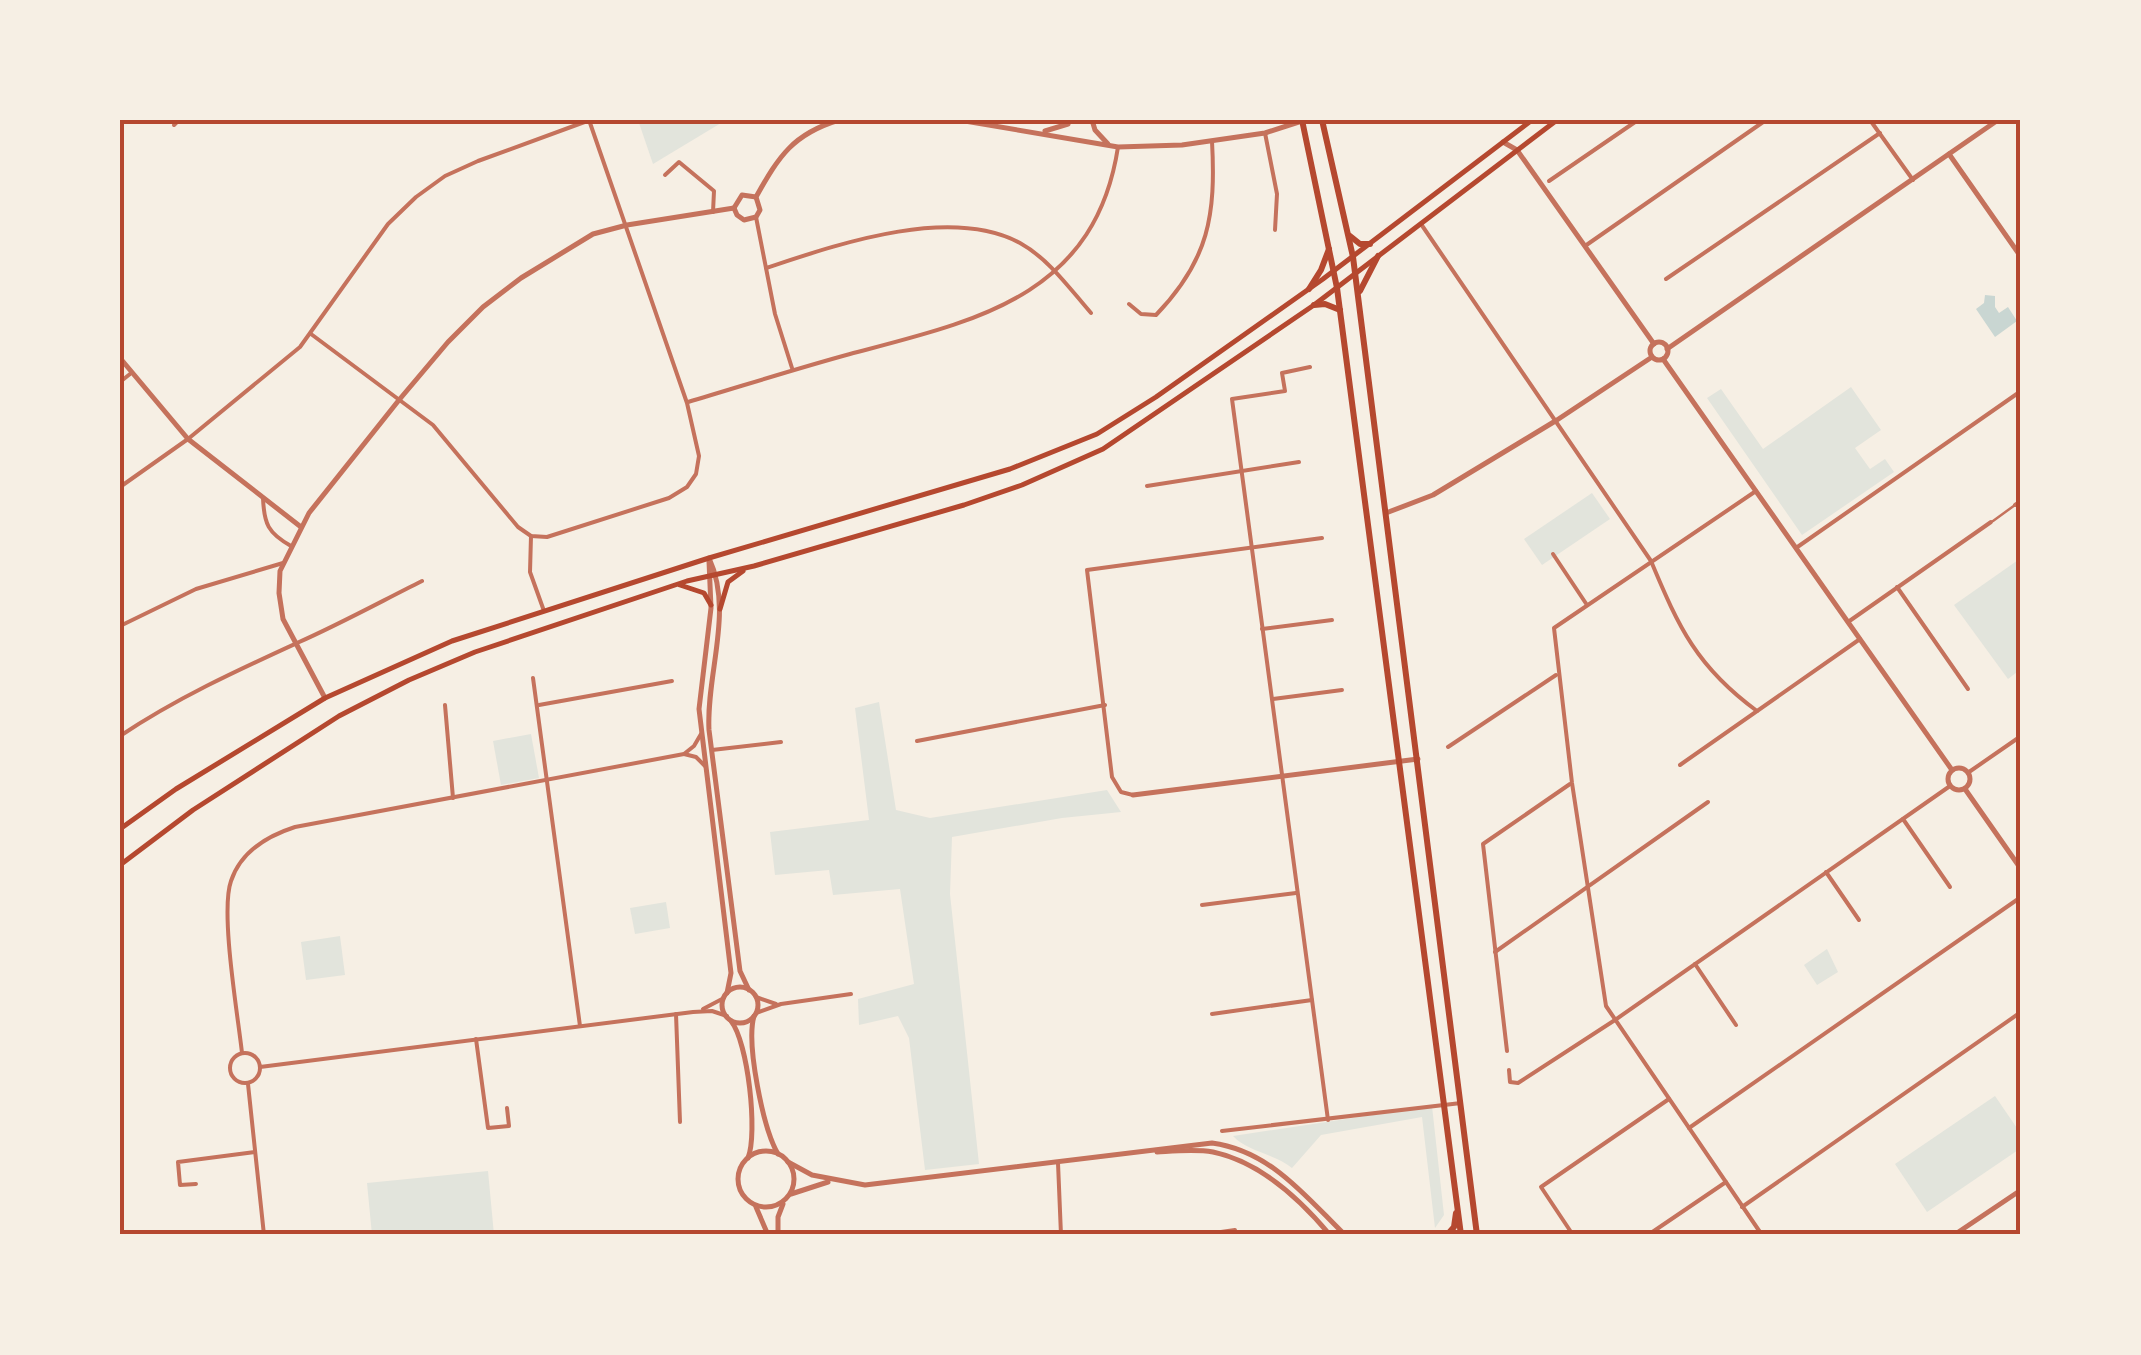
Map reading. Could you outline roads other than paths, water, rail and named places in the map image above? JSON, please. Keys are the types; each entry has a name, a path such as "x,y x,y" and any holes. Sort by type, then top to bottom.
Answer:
{"main road":[{"path":"1303,120 1337,288 1461,1235"},
{"path":"1322,120 1353,257 1477,1235"},
{"path":"120,829 176,789 325,698 452,640 709,558 1010,469 1097,434 1156,398 1308,290 1532,120"},
{"path":"120,865 194,810 307,737 409,680 474,652 677,584 964,505 1022,485 1103,449 1314,305 1557,120"},
{"path":"1348,232 1360,244 1370,244"},
{"path":"1308,290 1324,264 1329,243"},
{"path":"1358,298 1378,256"},
{"path":"1314,305 1325,304 1340,310"},
{"path":"720,608 728,582 750,567"},
{"path":"677,584 704,593 711,605"},
{"path":"1446,1235 1454,1227 1458,1207"}],"street":[{"path":"174,125 179,120"},
{"path":"120,486 269,374 310,334 388,224 416,197 445,176 478,161 590,120 687,403 699,456 696,474 687,488 669,498 547,537 530,536 518,527 433,425 310,334"},
{"path":"793,370 775,314 756,217 760,210 756,197 787,148 812,128 839,120"},
{"path":"959,120 1118,147 1182,146 1264,133 1303,120"},
{"path":"1092,120 1094,130 1108,144"},
{"path":"1549,182 1638,120"},
{"path":"1584,246 1766,120"},
{"path":"1870,120 1913,180"},
{"path":"1663,359 1667,349 1998,120"},
{"path":"1042,132 1069,122 1070,137"},
{"path":"1087,141 1094,130"},
{"path":"1264,133 1277,194 1275,230"},
{"path":"1666,279 1880,134"},
{"path":"1130,304 1141,314 1156,315 1193,270 1209,229 1215,191 1212,141"},
{"path":"1503,142 1517,150 1654,344"},
{"path":"687,403 944,329 993,312 1037,288 1056,273 1102,208 1113,179 1118,147"},
{"path":"1949,154 2021,258"},
{"path":"666,176 678,162 714,191 714,212"},
{"path":"325,698 283,619 278,593 284,562 301,528 340,472 448,342 511,286 593,234 734,208 742,195 756,197"},
{"path":"734,208 744,220 756,217"},
{"path":"1422,224 1651,561 1672,612 1707,668 1725,688 1757,711"},
{"path":"766,268 857,240 917,229 960,229 1018,242 1056,273 1091,313"},
{"path":"1654,344 1667,349"},
{"path":"1652,357 1650,350 1654,344"},
{"path":"1386,513 1433,495 1558,420 1652,357 1663,359 1952,770"},
{"path":"120,358 188,438 301,528"},
{"path":"1310,367 1282,373 1285,391 1232,399 1328,1120"},
{"path":"120,382 130,374"},
{"path":"1796,548 2021,391"},
{"path":"1147,486 1299,462"},
{"path":"1756,491 1554,628 1557,674 1606,1006 1762,1235"},
{"path":"264,498 265,526 273,536 291,546"},
{"path":"1848,622 2018,503"},
{"path":"530,536 530,572 544,611"},
{"path":"1322,538 1087,570 1112,777 1121,792 1133,795 1418,759"},
{"path":"1553,554 1587,605"},
{"path":"709,558 716,574 720,608 709,693 712,750 740,971 756,997 780,1004"},
{"path":"709,558 711,605 700,692 701,734 730,974 726,996 729,1018 740,1036 753,1128 753,1146 738,1181 745,1198 755,1204 774,1206 820,1183 841,1182"},
{"path":"120,626 196,588 284,562"},
{"path":"120,736 161,708 422,581"},
{"path":"1897,587 1968,689"},
{"path":"1261,630 1332,620"},
{"path":"1680,765 1860,639"},
{"path":"1448,746 1557,674"},
{"path":"533,678 550,779 580,1026"},
{"path":"538,705 672,681"},
{"path":"1271,699 1342,690"},
{"path":"444,705 453,798"},
{"path":"917,741 1105,705"},
{"path":"684,754 701,734"},
{"path":"1969,772 2021,736"},
{"path":"712,750 782,742"},
{"path":"242,1053 228,895 231,881 250,851 273,834 684,754 696,757 704,766"},
{"path":"1963,768 1969,772 1970,783 1965,789 1950,786 1948,777 1952,770 1963,768"},
{"path":"1507,1052 1483,844 1572,783"},
{"path":"1509,1070 1510,1082 1518,1082 1615,1020 1950,786"},
{"path":"1965,789 2021,869"},
{"path":"1495,952 1708,802"},
{"path":"1903,818 1950,887"},
{"path":"1826,872 1859,920"},
{"path":"1202,905 1298,892"},
{"path":"1689,1128 2021,897"},
{"path":"1695,964 1736,1025"},
{"path":"693,1012 738,988 749,990"},
{"path":"260,1067 712,1010 742,1023 780,1004 851,994"},
{"path":"756,997 752,1035 764,1125 778,1154 812,1175 865,1185 1212,1143 1248,1153 1306,1192 1345,1235"},
{"path":"1212,1014 1312,1000"},
{"path":"1742,1207 2021,1012"},
{"path":"676,1014 680,1122"},
{"path":"476,1039 488,1128 509,1126 507,1108"},
{"path":"242,1053 256,1058 260,1067 257,1078 248,1084 236,1081 230,1072 233,1058 242,1053"},
{"path":"248,1084 264,1235"},
{"path":"1573,1235 1541,1187 1669,1098"},
{"path":"1222,1131 1461,1104"},
{"path":"196,1184 180,1185 178,1162 255,1152"},
{"path":"748,1159 759,1152 778,1154"},
{"path":"1139,1152 1214,1152 1241,1162 1298,1200 1330,1235"},
{"path":"778,1235 778,1217 794,1178 788,1162"},
{"path":"1058,1163 1061,1235"},
{"path":"1648,1235 1726,1182"},
{"path":"1954,1235 2021,1190"},
{"path":"755,1204 768,1235"},
{"path":"1200,1235 1235,1230"}]}
